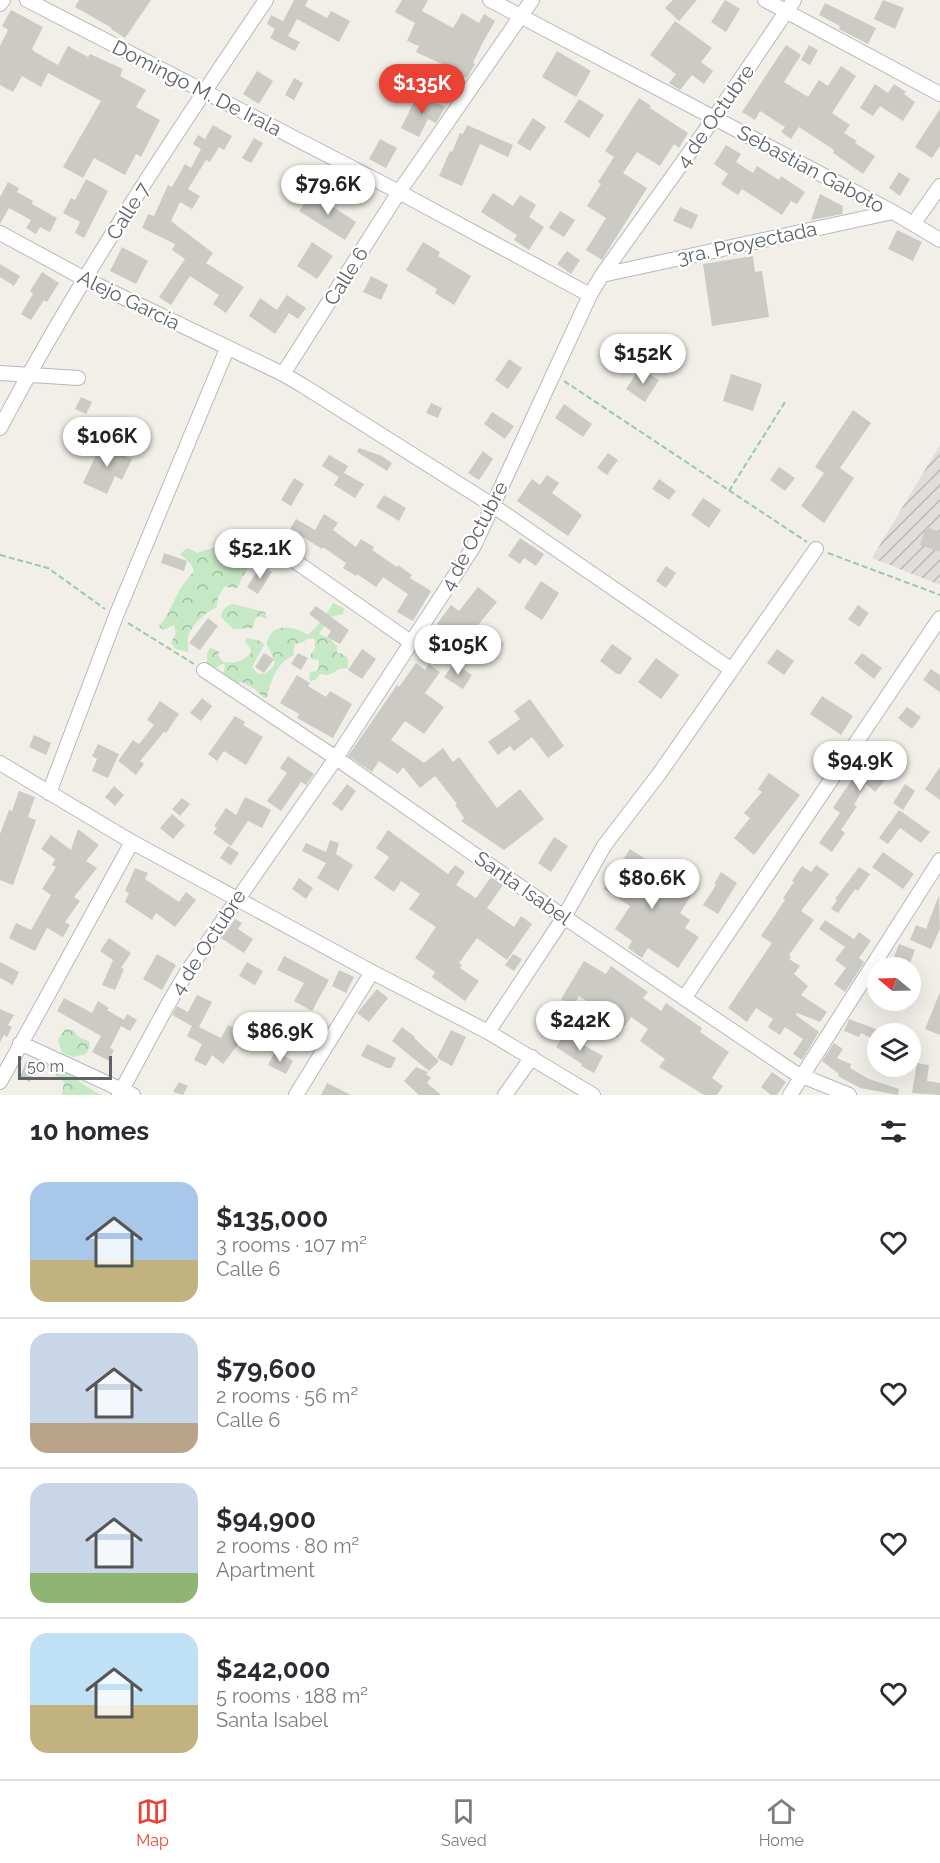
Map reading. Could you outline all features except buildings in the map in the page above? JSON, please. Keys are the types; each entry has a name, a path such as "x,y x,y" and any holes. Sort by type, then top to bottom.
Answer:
{"street":[{"path":"0,4 3,0"},
{"name":"Domingo M. De Irala","path":"27,0 399,192 590,295"},
{"name":"Calle 7","path":"0,428 28,374 85,279 204,91 266,0"},
{"name":"Sebastian Gaboto","path":"490,0 914,223 940,240"},
{"name":"Calle 6","path":"284,374 399,192 532,0"},
{"path":"765,0 791,6 940,94"},
{"name":"4 de Octubre","path":"125,1093 171,999 236,899 336,758 474,546 590,295 602,275 791,6"},
{"path":"914,223 940,186"},
{"name":"3ra. Proyectada","path":"602,275 893,212"},
{"name":"Alejo Garcia","path":"0,233 85,279 227,349 284,374 492,505 732,670"},
{"path":"49,793 116,616 227,349"},
{"path":"0,373 78,378"},
{"path":"488,1032 564,917 604,846 659,774 816,549"},
{"path":"282,552 412,643"},
{"path":"685,997 940,618"},
{"name":"Santa Isabel","path":"204,670 336,758 564,917 803,1077 849,1095"},
{"path":"0,763 132,842 488,1032 593,1095"},
{"path":"0,1082 132,842"},
{"path":"790,1095 940,860"},
{"path":"296,1095 372,972"},
{"path":"20,1043 125,1093"},
{"path":"505,1095 532,1058"}],"path":[{"path":"554,374 816,549 940,595"},
{"path":"729,491 785,402"}],"shaded area":[{"path":"940,445 940,585 872,558"}],"green space":[{"path":"229,543 247,557 247,569 237,588 224,587 218,597 217,607 195,624 189,633 188,652 176,649 171,643 176,633 174,625 163,630 159,626 180,589 194,571 191,564 180,554 187,548 198,553"},
{"path":"333,603 344,608 343,614 331,617 319,634 330,639 337,646 337,653 348,658 348,668 339,669 329,675 320,674 311,681 310,672 317,671 319,660 311,659 315,640 306,639 304,642 295,644 294,656 279,667 267,697 264,698 242,682 234,683 223,676 225,665 222,664 213,670 207,664 207,653 210,648 219,651 218,655 222,661 238,662 245,658 251,653 245,642 247,638 261,641 264,645 252,667 257,673 264,674 274,664 274,658 267,645 272,633 276,629 289,628 308,635 322,621"},
{"path":"233,604 265,612 267,619 259,616 255,619 253,628 233,629 221,617 224,609"},
{"path":"65,1029 73,1030 80,1038 89,1041 90,1047 86,1054 73,1057 62,1053 58,1040"},
{"path":"50,1063 102,1095 62,1095 64,1082 46,1067"}]}
